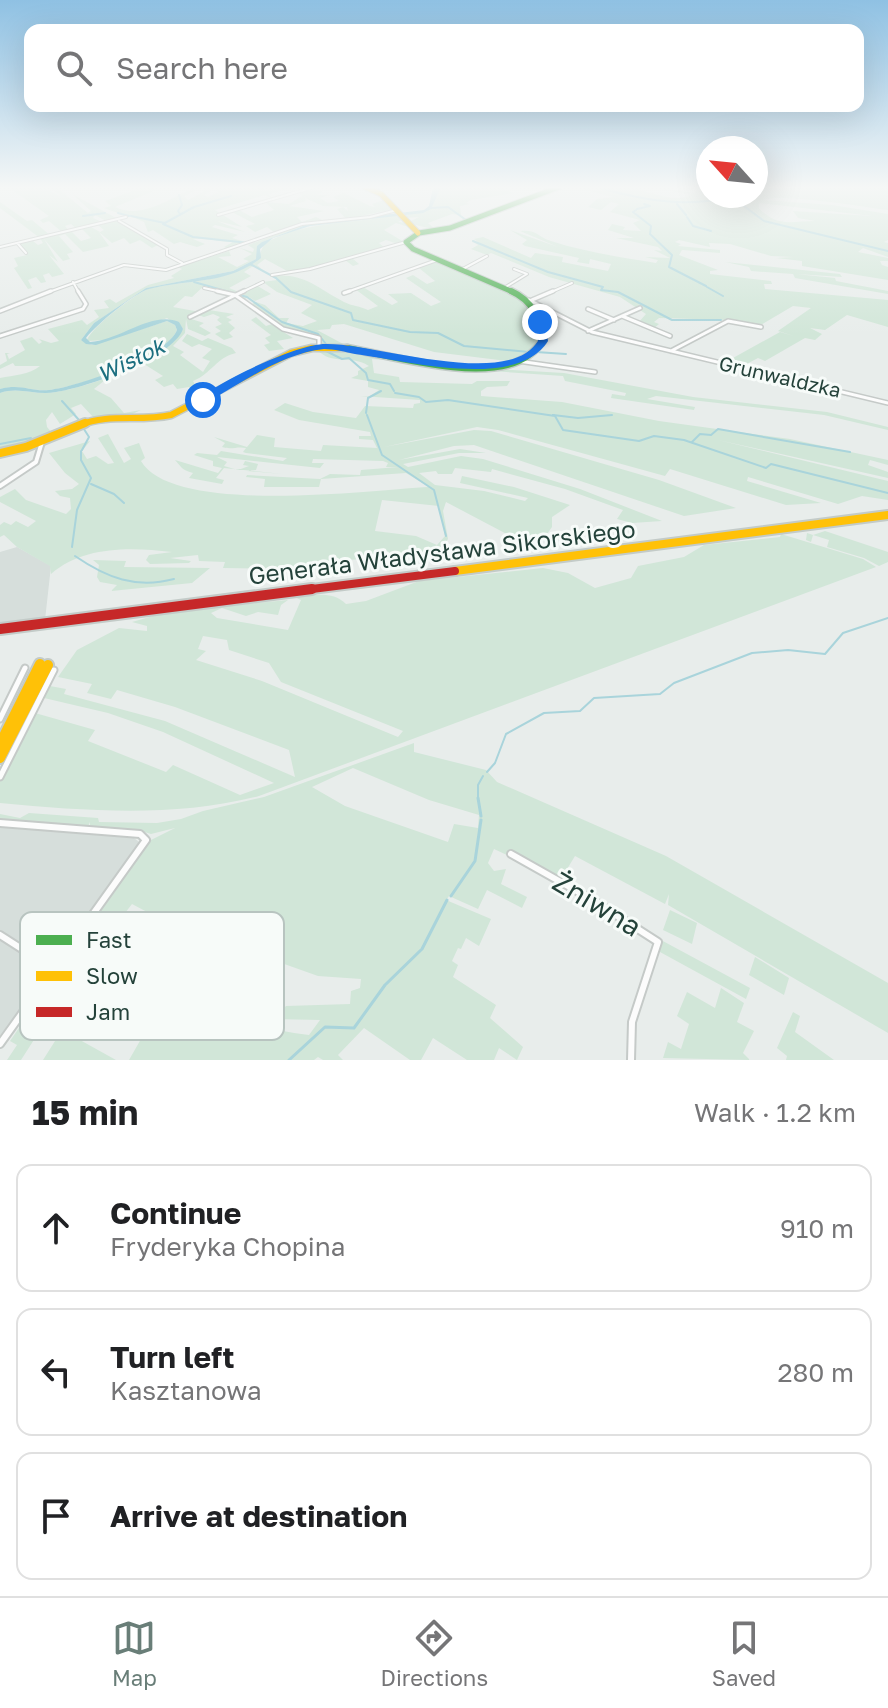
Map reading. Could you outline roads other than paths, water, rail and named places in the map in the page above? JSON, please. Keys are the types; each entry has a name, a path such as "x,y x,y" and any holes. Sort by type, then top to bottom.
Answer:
{"street":[{"path":"0,247 49,236"},
{"path":"145,236 167,249 167,255 184,264"},
{"path":"0,311 73,282 129,265 161,270 267,236"},
{"path":"274,275 310,269 406,242 413,236"},
{"path":"406,242 409,247 437,260 531,300 542,328 543,341 535,352 518,361"},
{"path":"18,244 26,253"},
{"path":"461,270 487,256"},
{"path":"344,293 437,260"},
{"path":"504,288 527,274 514,269"},
{"path":"0,336 86,307 73,282"},
{"path":"190,317 263,282"},
{"path":"531,300 572,283"},
{"path":"204,288 236,294 277,326 319,338 324,347"},
{"name":"Grunwaldzka","path":"531,300 588,331 888,403"},
{"path":"588,331 640,308"},
{"path":"588,309 614,320"},
{"path":"622,316 670,336"},
{"name":"Grunwaldzka","path":"671,351 728,321 761,327"},
{"path":"0,453 40,444 99,418 164,418 275,361 324,347 483,367 518,361 595,372"},
{"path":"0,486 30,467 41,453 40,444"},
{"name":"Generała Władysława Sikorskiego","path":"0,629 888,515"},
{"path":"0,744 47,666"},
{"path":"0,758 47,666"},
{"path":"0,777 47,666"},
{"path":"0,719 25,668"},
{"path":"0,823 140,834 146,840 142,849 95,912"},
{"name":"Żniwna","path":"511,854 591,899 658,942 632,1022 631,1060"},
{"path":"0,935 20,948"},
{"path":"0,1044 20,1016"}],"water":[{"path":"278,236 260,249 261,258 234,273 142,292 116,310 86,338 90,342 101,340 158,320 179,322 183,329 176,340 146,361 87,385 56,392 14,390 0,393 0,389 7,387 37,390 62,388 120,369 157,350 170,340 177,330 175,325 167,321 96,345 81,340 94,323 146,288 233,271 256,259 257,246"}],"waterway":[{"path":"192,236 249,243"},
{"path":"653,236 672,255 669,267 706,286"},
{"path":"828,236 888,251"},
{"path":"473,241 548,272 603,287 601,290 618,292 672,320 721,320"},
{"path":"250,264 276,278 291,292 351,313 353,320 410,332 438,333 464,346 529,352"},
{"path":"194,282 247,297 282,322 318,334 326,344"},
{"path":"707,287 723,296"},
{"path":"324,350 342,359 349,358 366,373 368,380 390,384 394,391"},
{"path":"536,352 566,354"},
{"path":"366,413 368,398 381,391"},
{"path":"395,393 419,397 426,402 448,400 555,416 563,430 639,441 654,436 684,440 766,468 771,464 888,493"},
{"path":"62,401 79,420"},
{"path":"367,415 382,455 434,490 446,536"},
{"path":"553,415 578,418 612,415"},
{"path":"82,426 89,437 82,450"},
{"path":"692,442 700,434 711,435 718,429 850,452"},
{"path":"0,444 31,438"},
{"path":"72,547 77,510 91,478 81,460 81,451"},
{"path":"91,484 114,494 124,503"},
{"path":"75,556 122,580 147,583 174,579"},
{"path":"487,772 495,763 506,734 544,713 580,711 594,698 660,694 674,683 752,653 788,650 825,654 843,633 888,618"},
{"path":"478,798 478,785 483,776"},
{"path":"478,798 481,816"},
{"path":"451,896 475,861 481,820"},
{"path":"289,1060 325,1027 354,1028 385,985 422,949 447,900"}],"water label":[{"name":"Wisłok","path":"131,360"}]}
